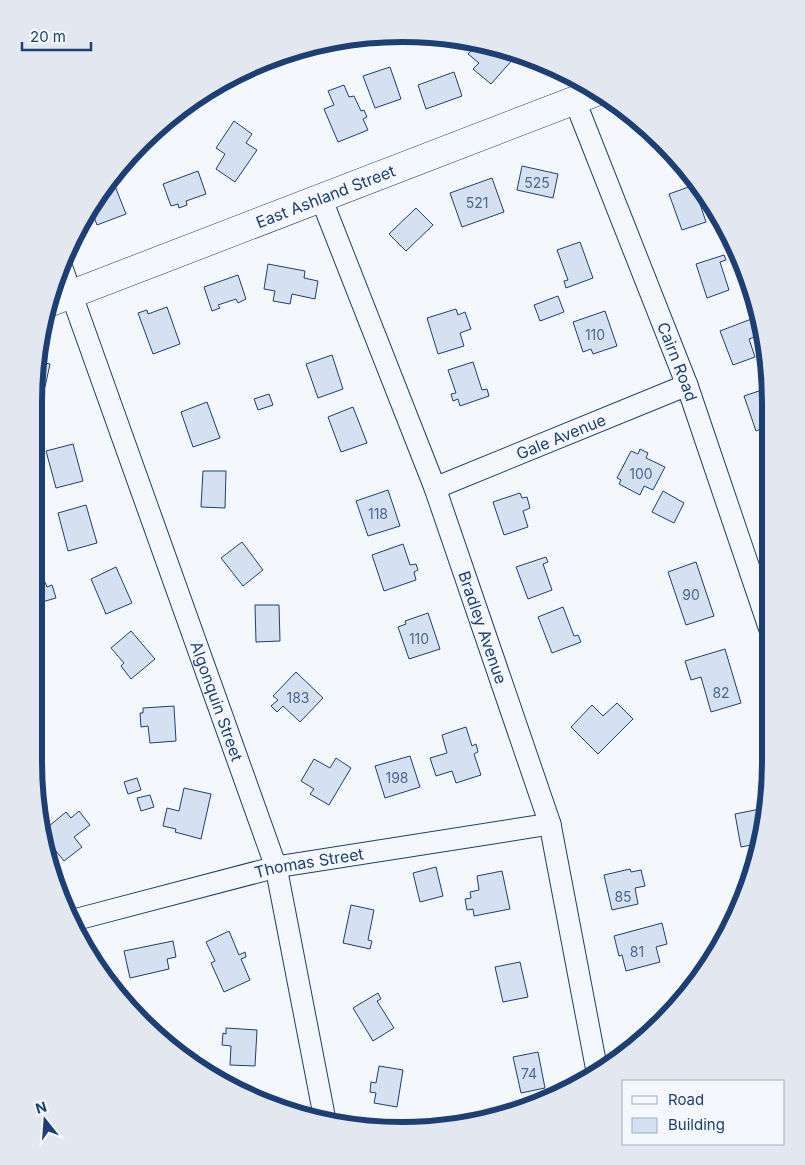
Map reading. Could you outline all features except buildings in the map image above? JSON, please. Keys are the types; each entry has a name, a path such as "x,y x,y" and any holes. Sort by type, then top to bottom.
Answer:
{"main road":[{"name":"East Ashland Street","path":"61,298 587,96"}],"street":[{"name":"Cairn Road","path":"587,96 762,606"},
{"name":"Bradley Avenue","path":"321,198 435,488 550,824 596,1066"},
{"name":"Algonquin Street","path":"61,298 276,866 324,1114"},
{"name":"Gale Avenue","path":"435,488 687,385"},
{"name":"Thomas Street","path":"79,919 276,866 550,824"}]}
